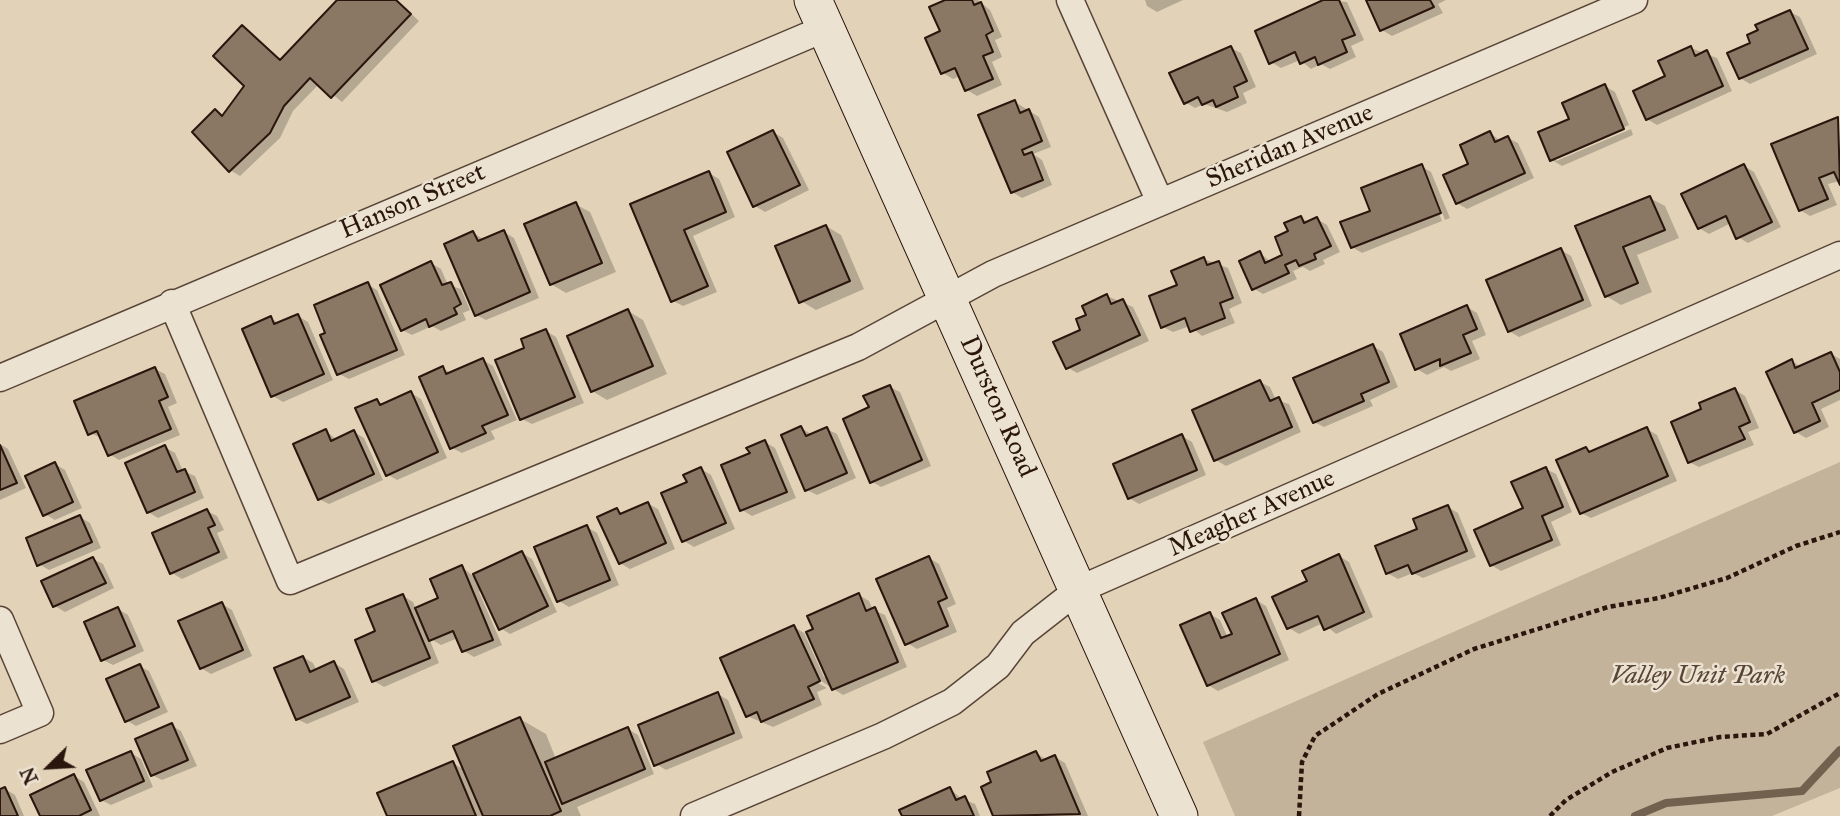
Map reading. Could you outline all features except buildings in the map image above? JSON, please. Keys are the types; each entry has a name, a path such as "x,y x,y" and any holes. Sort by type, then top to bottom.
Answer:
{"main road":[{"name":"Durston Road","path":"819,14 1179,816"}],"street":[{"path":"1070,0 1160,202"},
{"name":"Sheridan Avenue","path":"172,303 290,581 858,346 948,297 1160,202 1634,0"},
{"name":"Hanson Street","path":"0,378 819,14"},
{"name":"Meagher Avenue","path":"694,816 883,736 952,702 998,666 1023,633 1078,590 1840,255"},
{"path":"0,620 40,713 0,730"}],"path":[{"path":"1299,816 1302,762 1315,736 1378,694 1474,649 1608,607 1659,598 1727,578 1796,546 1840,532"},
{"path":"1550,816 1566,800 1612,772 1656,753 1720,737 1767,734 1840,693"}],"green space":[{"name":"Valley Unit Park","path":"1840,462 1840,788 1772,816 1235,816 1203,742"}],"waterway":[{"path":"1635,816 1666,803 1802,791 1840,750"}]}
